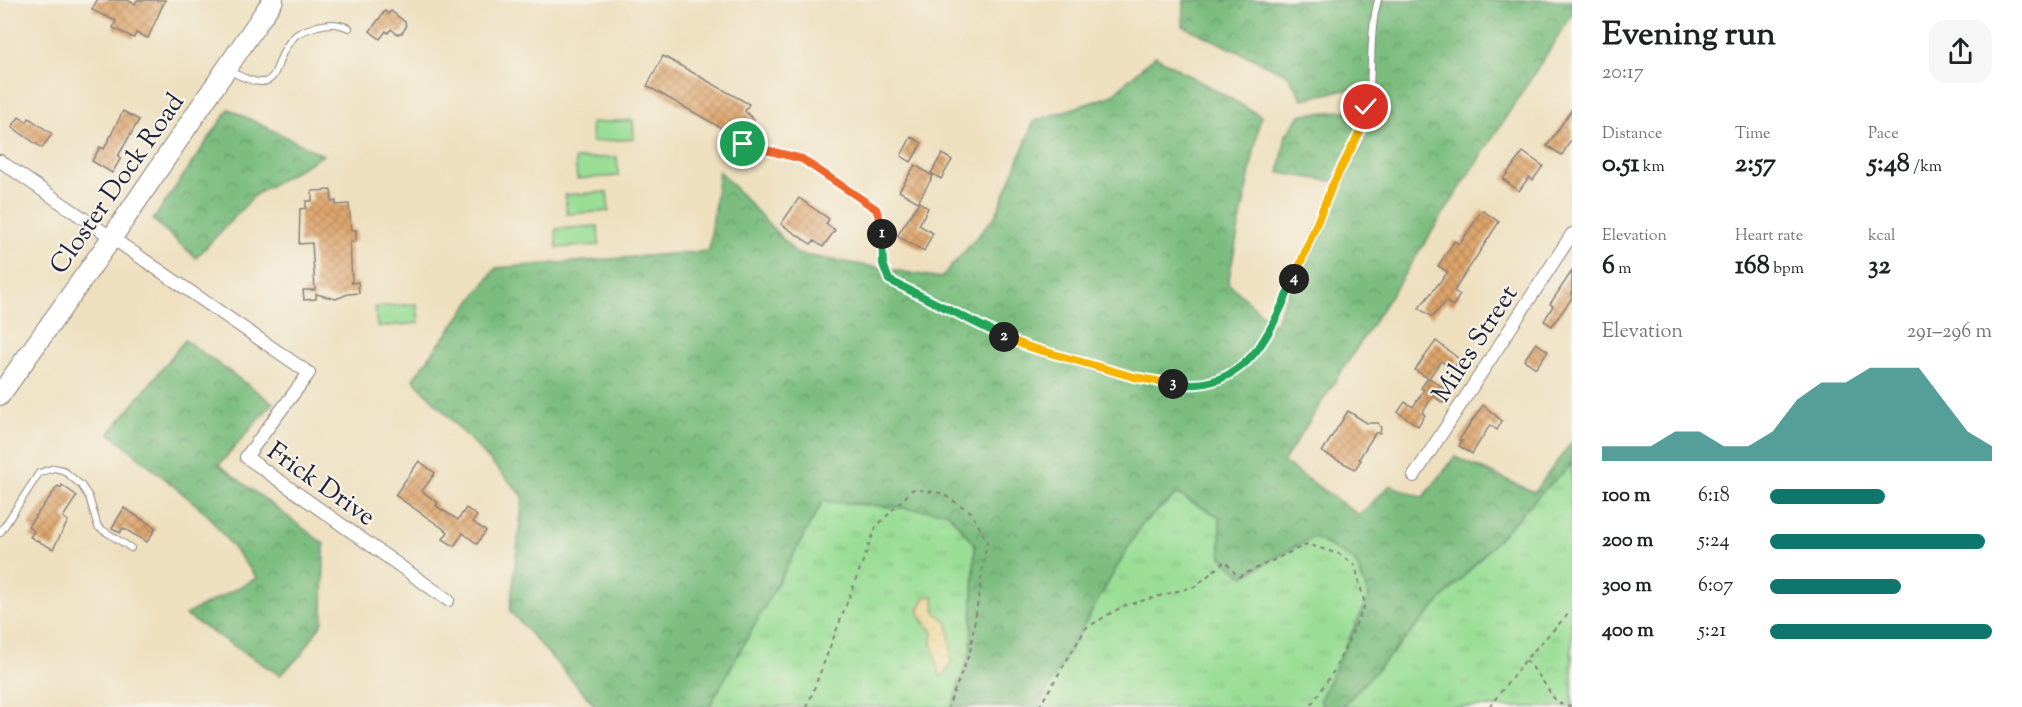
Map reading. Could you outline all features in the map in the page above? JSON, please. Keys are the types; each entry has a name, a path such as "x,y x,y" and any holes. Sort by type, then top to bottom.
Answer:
{"main road":[{"name":"Closter Dock Road","path":"0,395 111,239 273,0"}],"street":[{"path":"0,161 111,239"},
{"name":"Miles Street","path":"1414,476 1572,234"},
{"name":"Frick Drive","path":"111,239 309,373 246,457 448,600"}],"lane":[{"path":"743,144 802,159 876,209 882,225 883,264 889,280 918,297 1029,347 1161,382 1206,383 1236,371 1254,356 1292,283 1332,186 1365,122 1371,23 1378,0"},
{"path":"227,69 253,81 262,82 277,72 287,48 297,34 327,24 337,23 349,28"},
{"path":"0,533 39,473 54,468 63,470 81,485 88,496 98,527 104,533 131,548"}],"path":[{"path":"807,707 876,527 913,489 941,493 970,512 987,541 970,652 948,707"},
{"path":"1039,707 1086,628 1123,606 1196,585 1225,561 1238,577 1307,544 1340,554 1355,565 1365,605 1335,669 1310,707"},
{"path":"1488,707 1526,660 1572,610"},
{"path":"1526,660 1545,684 1552,699 1562,705 1572,705"}],"green space":[{"path":"1184,0 1572,0 1572,15 1283,462 1359,515 1390,485 1423,498 1455,457 1534,492 1572,442 1572,464 1540,494 1342,707 1323,707 1320,700 1369,597 1355,560 1313,537 1243,576 1221,557 1220,517 1177,494 1141,525 1037,707 952,707 971,649 975,545 947,512 823,501 709,707 596,707 510,611 523,496 413,379 496,268 709,251 719,171 797,254 941,278 996,215 1034,121 1111,96 1155,56 1261,116 1228,283 1274,325 1337,182 1279,173 1286,135 1301,114 1369,109 1370,85 1302,99 1288,75 1183,26"},
{"path":"229,109 323,155 256,194 196,258 153,220"},
{"path":"633,120 634,139 592,142 591,123"},
{"path":"617,157 618,176 577,179 575,159"},
{"path":"607,192 609,211 567,214 565,195"},
{"path":"598,226 599,245 557,248 556,229"},
{"path":"417,304 419,323 377,327 375,307"},
{"path":"185,340 273,403 219,465 324,544 323,621 301,655 280,675 185,615 257,578 206,513 110,433"},
{"path":"1572,464 1572,707 1342,707 1540,494"},
{"path":"1177,494 1220,517 1221,557 1313,537 1355,560 1369,597 1320,700 1323,707 1037,707 1141,525"},
{"path":"823,501 947,511 975,545 971,649 952,707 709,707"}],"sand":[{"path":"934,596 935,612 948,623 951,644 950,665 943,676 939,674 932,644 933,632 921,617 918,609 925,597"}],"building":[{"path":"97,0 127,0 135,4 137,0 165,0 148,38 136,33 134,38 113,28 116,21 92,10"},
{"path":"385,11 388,14 391,11 405,22 406,27 402,33 397,34 391,29 388,33 386,31 380,39 370,31"},
{"path":"663,56 749,104 745,111 754,120 752,127 747,130 736,128 732,134 647,86"},
{"path":"1572,109 1572,138 1562,155 1547,146"},
{"path":"123,111 139,120 118,156 121,158 112,173 92,161 100,147 104,149"},
{"path":"19,117 27,122 29,118 52,134 42,148 12,127"},
{"path":"911,137 922,143 911,162 901,156"},
{"path":"1523,152 1543,166 1533,180 1529,177 1519,191 1503,179"},
{"path":"942,154 952,160 941,179 931,173"},
{"path":"915,165 933,176 918,202 899,191"},
{"path":"331,190 332,202 336,201 336,205 349,204 351,230 356,230 356,242 350,242 352,283 358,282 359,293 348,294 336,299 316,294 316,299 304,300 303,290 315,290 312,243 299,244 300,209 306,208 306,201 312,201 312,191"},
{"path":"799,198 829,219 826,224 835,230 823,247 814,241 811,244 781,224"},
{"path":"919,202 928,208 919,225 933,233 924,251 897,236"},
{"path":"1482,210 1499,222 1454,291 1460,295 1453,306 1446,302 1432,317 1419,308 1448,272 1438,266 1454,241 1460,244"},
{"path":"1572,271 1572,298 1552,326 1544,321 1553,306 1550,304"},
{"path":"1436,341 1459,359 1453,369 1441,361 1429,378 1449,391 1449,395 1443,403 1433,396 1422,413 1425,415 1418,426 1398,412 1405,402 1413,407 1424,390 1421,388 1428,378 1415,370"},
{"path":"1536,343 1548,351 1536,368 1524,360"},
{"path":"1483,405 1502,421 1497,430 1490,425 1472,454 1459,446 1462,441 1459,440"},
{"path":"1348,411 1367,423 1378,423 1381,428 1380,433 1375,433 1355,469 1322,452"},
{"path":"419,461 435,473 422,491 438,503 436,506 458,520 466,508 477,516 473,522 486,531 477,544 463,533 454,546 443,539 448,532 395,495"},
{"path":"62,485 77,496 63,517 68,521 53,549 30,537 34,531 28,526 58,486 61,488"},
{"path":"124,508 156,528 147,542 123,528 120,533 112,528"}],"route":[{"path":"743,144 764,147 802,159 876,209 882,225 883,264 889,280 918,297 1029,347 1134,377 1171,384 1206,383 1236,371 1254,356 1269,332 1296,274 1332,186 1365,122 1366,107"}]}
